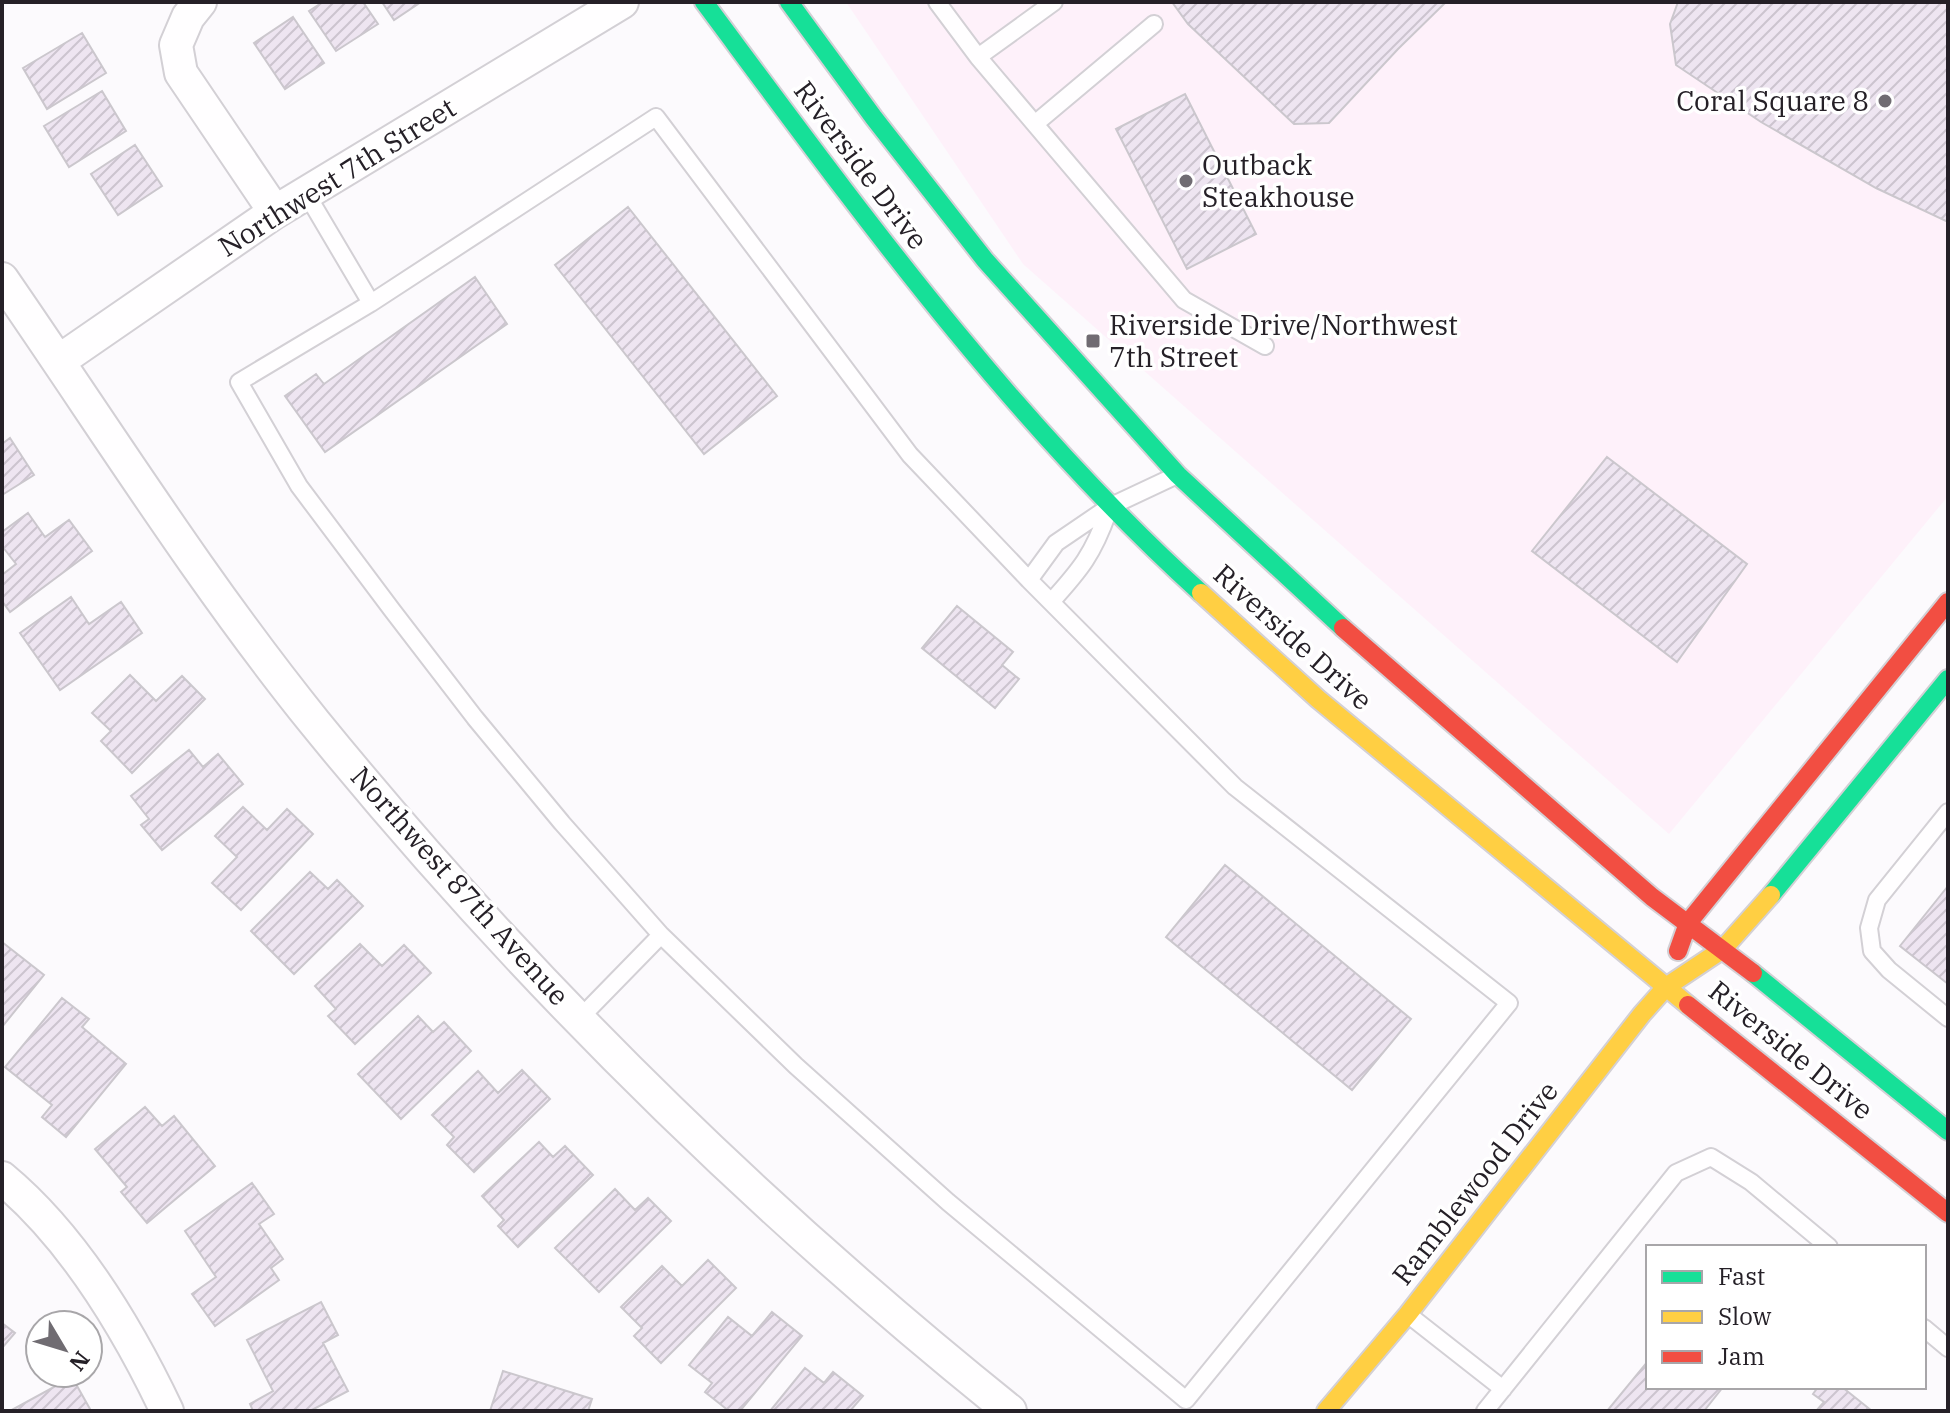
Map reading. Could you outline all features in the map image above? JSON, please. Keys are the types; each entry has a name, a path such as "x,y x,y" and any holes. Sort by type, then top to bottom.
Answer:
{"street":[{"path":"200,2 188,17 176,45 181,73 275,212"},
{"name":"Northwest 7th Street","path":"59,361 275,212 622,2"},
{"name":"Riverside Drive","path":"704,2 881,240 971,353 1109,507 1318,699 1666,987 1948,1213"},
{"name":"Riverside Drive","path":"789,2 874,118 985,260 1178,475 1336,622 1652,897 1723,949 1948,1131"},
{"name":"Northwest 87th Avenue","path":"2,279 184,550 314,721 427,856 530,970 751,1186 906,1328 1010,1411"},
{"name":"Ramblewood Drive","path":"1666,987 1688,923 1948,602"},
{"name":"Ramblewood Drive","path":"1326,1411 1408,1314 1642,1014 1666,987 1723,949 1770,897 1948,679"},
{"path":"2,1178 22,1195 88,1273 140,1354 167,1411"}],"lane":[{"path":"937,2 978,57 1184,300 1265,346"},
{"path":"978,57 1054,2"},
{"path":"1036,123 1154,24"},
{"path":"656,117 910,455 1029,580 1235,787 1509,1003 1186,1400 948,1202 796,1066 661,935 475,718 299,486 239,382 371,303 656,117"},
{"path":"306,193 371,303"},
{"path":"1029,580 1056,543 1109,507 1178,475"},
{"path":"1051,602 1082,568 1098,539 1109,507"},
{"path":"1948,812 1877,900 1869,928 1872,951 1889,970 1948,1018"},
{"path":"579,1019 661,935"},
{"path":"1485,1411 1676,1173 1711,1157 1751,1182 1827,1245"},
{"path":"1408,1314 1503,1389"},
{"path":"1926,1330 1948,1348"}],"shaded area":[{"path":"846,2 1948,2 1948,496 1669,834 1023,264"}],"building":[{"path":"323,2 363,2 378,24 336,51 309,11"},
{"path":"382,2 421,2 394,20"},
{"path":"1172,2 1446,2 1329,123 1294,124 1188,24"},
{"path":"1678,2 1948,2 1948,222 1876,188 1761,122 1676,65 1670,24"},
{"path":"293,17 324,63 285,89 254,43"},
{"path":"82,33 106,73 47,109 23,68"},
{"path":"102,91 126,131 69,167 44,126"},
{"name":"Outback Steakhouse","path":"1185,94 1256,234 1187,269 1116,129"},
{"path":"135,145 162,186 118,215 91,174"},
{"path":"628,207 777,396 704,454 555,265"},
{"path":"475,277 507,324 325,452 285,396 316,374 324,384"},
{"path":"10,438 34,475 2,495 2,444"},
{"path":"1607,457 1747,564 1677,662 1532,551"},
{"path":"28,513 45,537 69,520 92,551 10,612 2,601 2,575 16,564 2,546 2,532"},
{"path":"71,597 89,624 121,602 142,633 60,690 20,633"},
{"path":"957,606 1013,652 1002,665 1019,679 995,708 922,648"},
{"path":"130,675 156,701 182,676 205,699 132,773 101,741 111,731 92,713"},
{"path":"189,750 203,767 218,754 243,784 162,850 141,825 149,819 131,796"},
{"path":"243,807 267,830 287,809 313,834 241,910 212,883 237,857 215,836"},
{"path":"1225,865 1411,1019 1352,1090 1166,937"},
{"path":"310,872 328,889 337,880 363,906 294,974 251,931"},
{"path":"1948,886 1948,984 1900,946"},
{"path":"2,942 44,975 2,1027"},
{"path":"360,944 382,966 404,945 431,973 355,1044 328,1016 336,1009 315,986"},
{"path":"62,998 89,1019 82,1027 126,1064 66,1137 42,1117 52,1105 5,1067"},
{"path":"418,1016 433,1032 444,1022 471,1051 401,1119 358,1074"},
{"path":"522,1070 550,1099 474,1172 447,1145 454,1137 432,1115 478,1071 498,1093"},
{"path":"145,1107 162,1126 174,1116 215,1166 147,1223 121,1192 127,1187 95,1149"},
{"path":"539,1142 553,1157 565,1146 593,1175 518,1247 498,1226 504,1220 482,1196"},
{"path":"252,1183 274,1214 259,1224 283,1259 271,1268 279,1280 215,1326 192,1294 216,1277 185,1231"},
{"path":"615,1189 635,1210 648,1198 671,1221 599,1292 555,1248"},
{"path":"708,1260 736,1288 661,1363 634,1336 642,1328 621,1307 662,1266 682,1286"},
{"path":"321,1302 338,1335 323,1343 348,1391 310,1411 253,1411 250,1404 273,1391 247,1340"},
{"path":"772,1312 802,1336 740,1411 729,1411 705,1392 712,1383 689,1365 728,1317 752,1336"},
{"path":"2,1323 15,1333 2,1348"},
{"path":"1646,1363 1646,1389 1721,1389 1704,1411 1607,1411"},
{"path":"805,1368 824,1383 833,1372 863,1396 850,1411 770,1411"},
{"path":"503,1371 592,1399 588,1411 490,1411"},
{"path":"50,1389 79,1389 90,1409 87,1411 10,1411"},
{"path":"1817,1389 1844,1389 1872,1411 1816,1411 1824,1402 1813,1394"}],"traffic: fast":[{"path":"704,2 878,234 1000,384 1131,526 1201,593"},
{"path":"789,2 874,118 985,260 1178,475 1343,628"},
{"path":"1771,895 1948,679"},
{"path":"1753,973 1948,1131"}],"traffic: slow":[{"path":"1201,593 1318,699 1688,1005"},
{"path":"1326,1411 1408,1314 1642,1014 1666,987 1723,949 1771,895"}],"traffic: jam":[{"path":"1678,951 1688,923 1948,602"},
{"path":"1343,628 1652,897 1753,973"},
{"path":"1688,1005 1948,1213"}],"place":[{"name":"Coral Square 8","path":"1885,101"},
{"name":"Outback Steakhouse","path":"1186,181"},
{"name":"Riverside Drive/Northwest 7th Street","path":"1093,341"}]}
